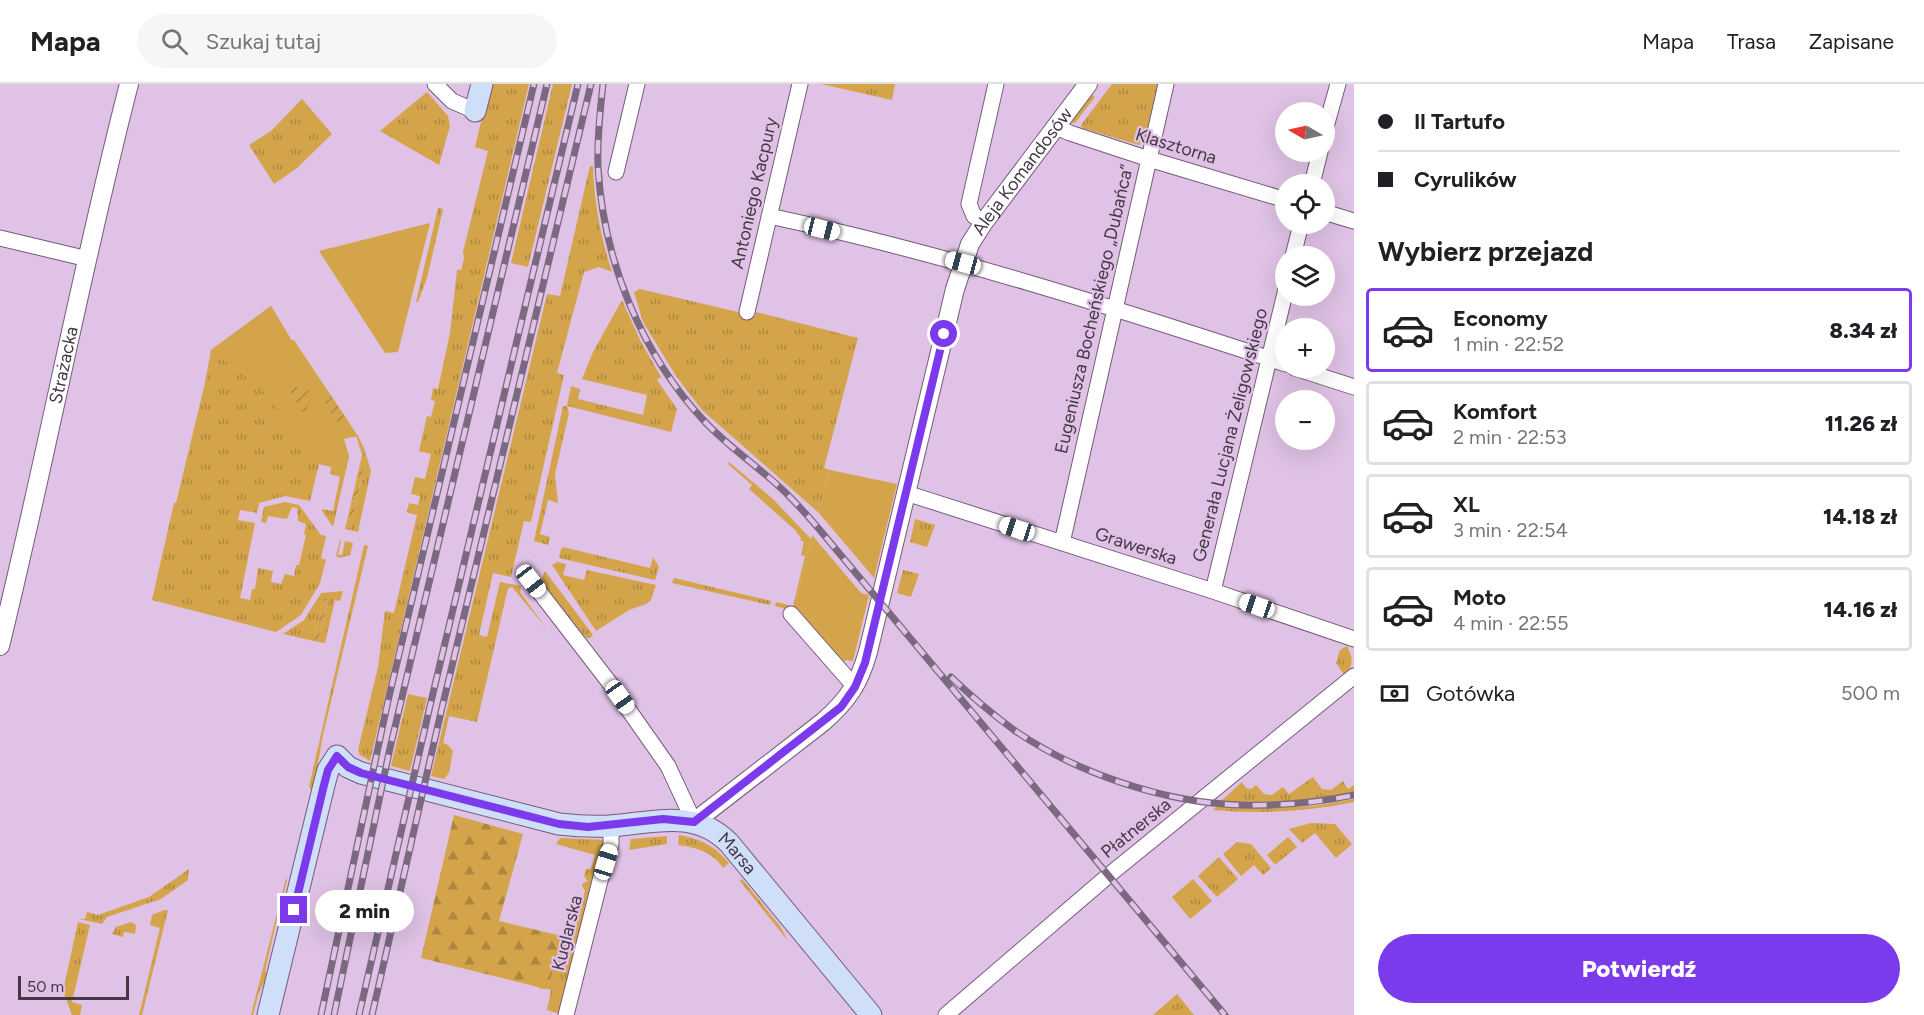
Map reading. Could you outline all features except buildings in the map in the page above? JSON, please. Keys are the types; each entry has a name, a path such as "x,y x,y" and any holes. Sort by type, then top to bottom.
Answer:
{"main road":[{"path":"475,111 482,84"},
{"name":"Marsa","path":"268,1015 324,785 328,770 337,756 348,767 361,773 457,796 540,820 576,826 611,826 663,819 694,822 714,830 729,843 871,1015"}],"street":[{"name":"Strażacka","path":"0,646 129,84"},
{"path":"435,84 452,101 475,111"},
{"path":"616,172 637,84"},
{"name":"Antoniego Kacpury","path":"747,312 800,84"},
{"path":"984,222 974,216 969,204 996,84"},
{"name":"Aleja Komandosów","path":"694,822 841,707 855,687 865,663 955,289 970,244 1088,84"},
{"name":"Eugeniusza Bocheńskiego „Dubańca”","path":"1062,543 1166,84"},
{"path":"1333,102 1338,84"},
{"name":"Klasztorna","path":"1056,127 1149,159 1275,197"},
{"path":"1335,215 1354,221"},
{"path":"769,216 963,263 1114,308 1275,361"},
{"path":"0,238 88,259"},
{"name":"Generała Lucjana Żeligowskiego","path":"1213,591 1282,306"},
{"path":"1326,378 1354,387"},
{"name":"Grawerska","path":"906,493 1213,591 1354,639"},
{"path":"531,581 609,682 668,766 694,822"},
{"path":"791,614 855,687"},
{"name":"Płatnerska","path":"946,1015 1109,875 1354,676"},
{"name":"Kuglarska","path":"566,1015 611,844 611,826"}],"green space":[{"path":"490,84 529,84 370,761 360,755 358,750 378,667 385,611 394,613 417,515 407,511 409,503 418,505 420,496 411,494 415,477 425,479 431,454 419,451 427,416 431,417 435,401 431,400 433,388 438,389 450,333 457,270 461,270 464,259 463,252 488,151 475,147"},
{"path":"553,84 572,84 528,267 511,263"},
{"path":"821,84 895,84 892,100"},
{"path":"1112,84 1159,84 1146,137 1139,145 1082,128 1081,125"},
{"path":"427,92 448,116 450,126 439,165 380,131"},
{"path":"1090,93 1095,97 1075,123 1071,123 1070,120"},
{"path":"302,99 332,134 297,168 274,184 249,145 271,131"},
{"path":"590,166 593,166 599,220 612,272 599,267 584,272 557,373 564,375 531,522 524,521 511,577 493,573 479,635 487,637 500,582 521,586 520,592 546,628 512,587 508,588 477,722 449,716 443,743 453,751 449,773 444,779 431,776 547,294 560,296"},
{"path":"438,208 443,209 427,278 418,302 416,302"},
{"path":"430,223 398,352 385,353 319,251"},
{"path":"640,289 755,316 756,312 858,338 824,468 830,470 819,513 702,410 676,376 643,322 634,292"},
{"path":"622,300 640,340 661,377 657,380 677,409 671,432 567,406 571,386 580,389 578,399 643,415 647,395 582,379 593,352"},
{"path":"271,306 292,341 294,340 349,456 333,527 322,509 333,511 340,477 330,474 331,467 319,464 310,501 285,496 259,503 257,513 240,510 238,520 255,523 240,598 250,600 252,589 255,589 258,568 273,571 271,582 281,584 285,574 294,576 296,565 299,565 306,535 304,534 306,524 298,521 297,508 292,507 287,519 268,516 266,523 261,522 264,507 285,502 299,505 321,535 326,536 321,558 326,560 320,583 301,615 276,632 152,600 211,350"},
{"path":"271,306 292,341 294,340 358,436 344,439 349,456 346,470 319,464 319,460 259,386 211,350"},
{"path":"287,387 306,387 312,396 304,414"},
{"path":"328,392 348,421 340,427 325,402 330,399 326,394"},
{"path":"563,406 567,406 569,413 555,474 558,503 548,500 540,534 550,537 548,545 534,541"},
{"path":"356,435 364,448 371,471 358,532 350,530 366,458 361,444 363,455 345,529 362,455"},
{"path":"360,444 366,458 350,530 346,529 363,455"},
{"path":"729,462 773,499 811,539 793,611 775,606 776,602 793,606 805,556 801,555 804,541 800,540 795,530 749,489 752,485 728,464"},
{"path":"830,470 897,484 874,578 819,513"},
{"path":"915,519 935,525 927,547 910,542"},
{"path":"812,535 861,593 869,595 853,661 843,662 793,611"},
{"path":"340,540 338,555 342,555 345,541 353,543 350,555 340,558 336,556"},
{"path":"364,545 368,546 323,735 313,791 309,787"},
{"path":"563,547 650,568 653,557 659,567 655,580 559,558"},
{"path":"557,562 566,564 563,575 584,580 587,570 656,585 651,600 646,604 629,610 596,631 552,565"},
{"path":"903,570 919,574 911,597 897,593"},
{"path":"545,571 593,635 590,638 587,638 548,593 542,580"},
{"path":"674,578 771,601 770,605 672,583"},
{"path":"343,591 340,601 335,600 325,643 318,642 328,600 324,598 314,641 283,634 304,620 321,593"},
{"path":"324,598 328,599 318,642 314,641"},
{"path":"1347,646 1352,661 1345,676 1336,663 1340,650"},
{"path":"408,694 427,698 410,771 391,766"},
{"path":"1313,777 1322,789 1331,790 1343,781 1348,789 1354,785 1354,793 1287,804 1220,802 1242,782 1246,788 1251,789 1256,785 1264,794 1272,795 1283,787 1289,794"},
{"path":"1354,799 1354,802 1301,810 1248,812 1213,810 1217,806 1262,808 1314,806"},
{"path":"454,815 523,834 499,921 562,936 548,989 421,958"},
{"path":"1311,823 1335,824 1352,844 1336,858 1315,833 1302,843 1289,829"},
{"path":"679,835 707,844 729,863 723,868 719,862 703,851 678,845"},
{"path":"667,836 667,844 629,850 631,839"},
{"path":"1288,837 1297,847 1275,865 1267,855"},
{"path":"560,838 605,840 560,1014 547,1010 551,990 548,989 562,936 573,938 585,890 582,886 588,881 584,876 586,869 591,869 595,855 556,844"},
{"path":"1237,842 1251,844 1271,868 1263,875 1254,865 1241,876 1223,854"},
{"path":"1219,857 1238,879 1217,897 1198,876"},
{"path":"189,869 188,880 161,899 107,917 102,924 79,919 85,919 87,912 98,915 149,897"},
{"path":"286,878 281,906 284,912 278,915 265,971 268,975 259,992 253,1015 251,1015"},
{"path":"742,879 780,926 788,941 740,881"},
{"path":"1193,879 1212,901 1190,919 1172,897"},
{"path":"168,910 142,1015 139,1015 160,928 150,925 152,915"},
{"path":"78,922 90,925 72,1002 82,1005 80,1015 72,1015 63,991"},
{"path":"131,922 136,925 135,934 124,932 123,937 112,934 116,927"},
{"path":"1177,994 1194,1015 1153,1015"}],"railway":[{"path":"321,1015 388,701 534,84"},
{"path":"334,1015 390,748 547,84"},
{"path":"359,1015 578,84"},
{"path":"372,1015 441,712 591,84"},
{"path":"603,84 598,135 598,166 601,201 608,236 617,270 630,304 662,367 706,423 785,492 815,524 1225,1015"},
{"path":"951,677 998,718 1038,745 1093,772 1152,792 1212,803 1241,805 1298,803 1354,795"}],"route":[{"path":"294,910 328,770 337,756 348,767 361,773 559,824 588,827 611,826 663,819 694,822 841,707 855,687 865,663 944,334"}]}
